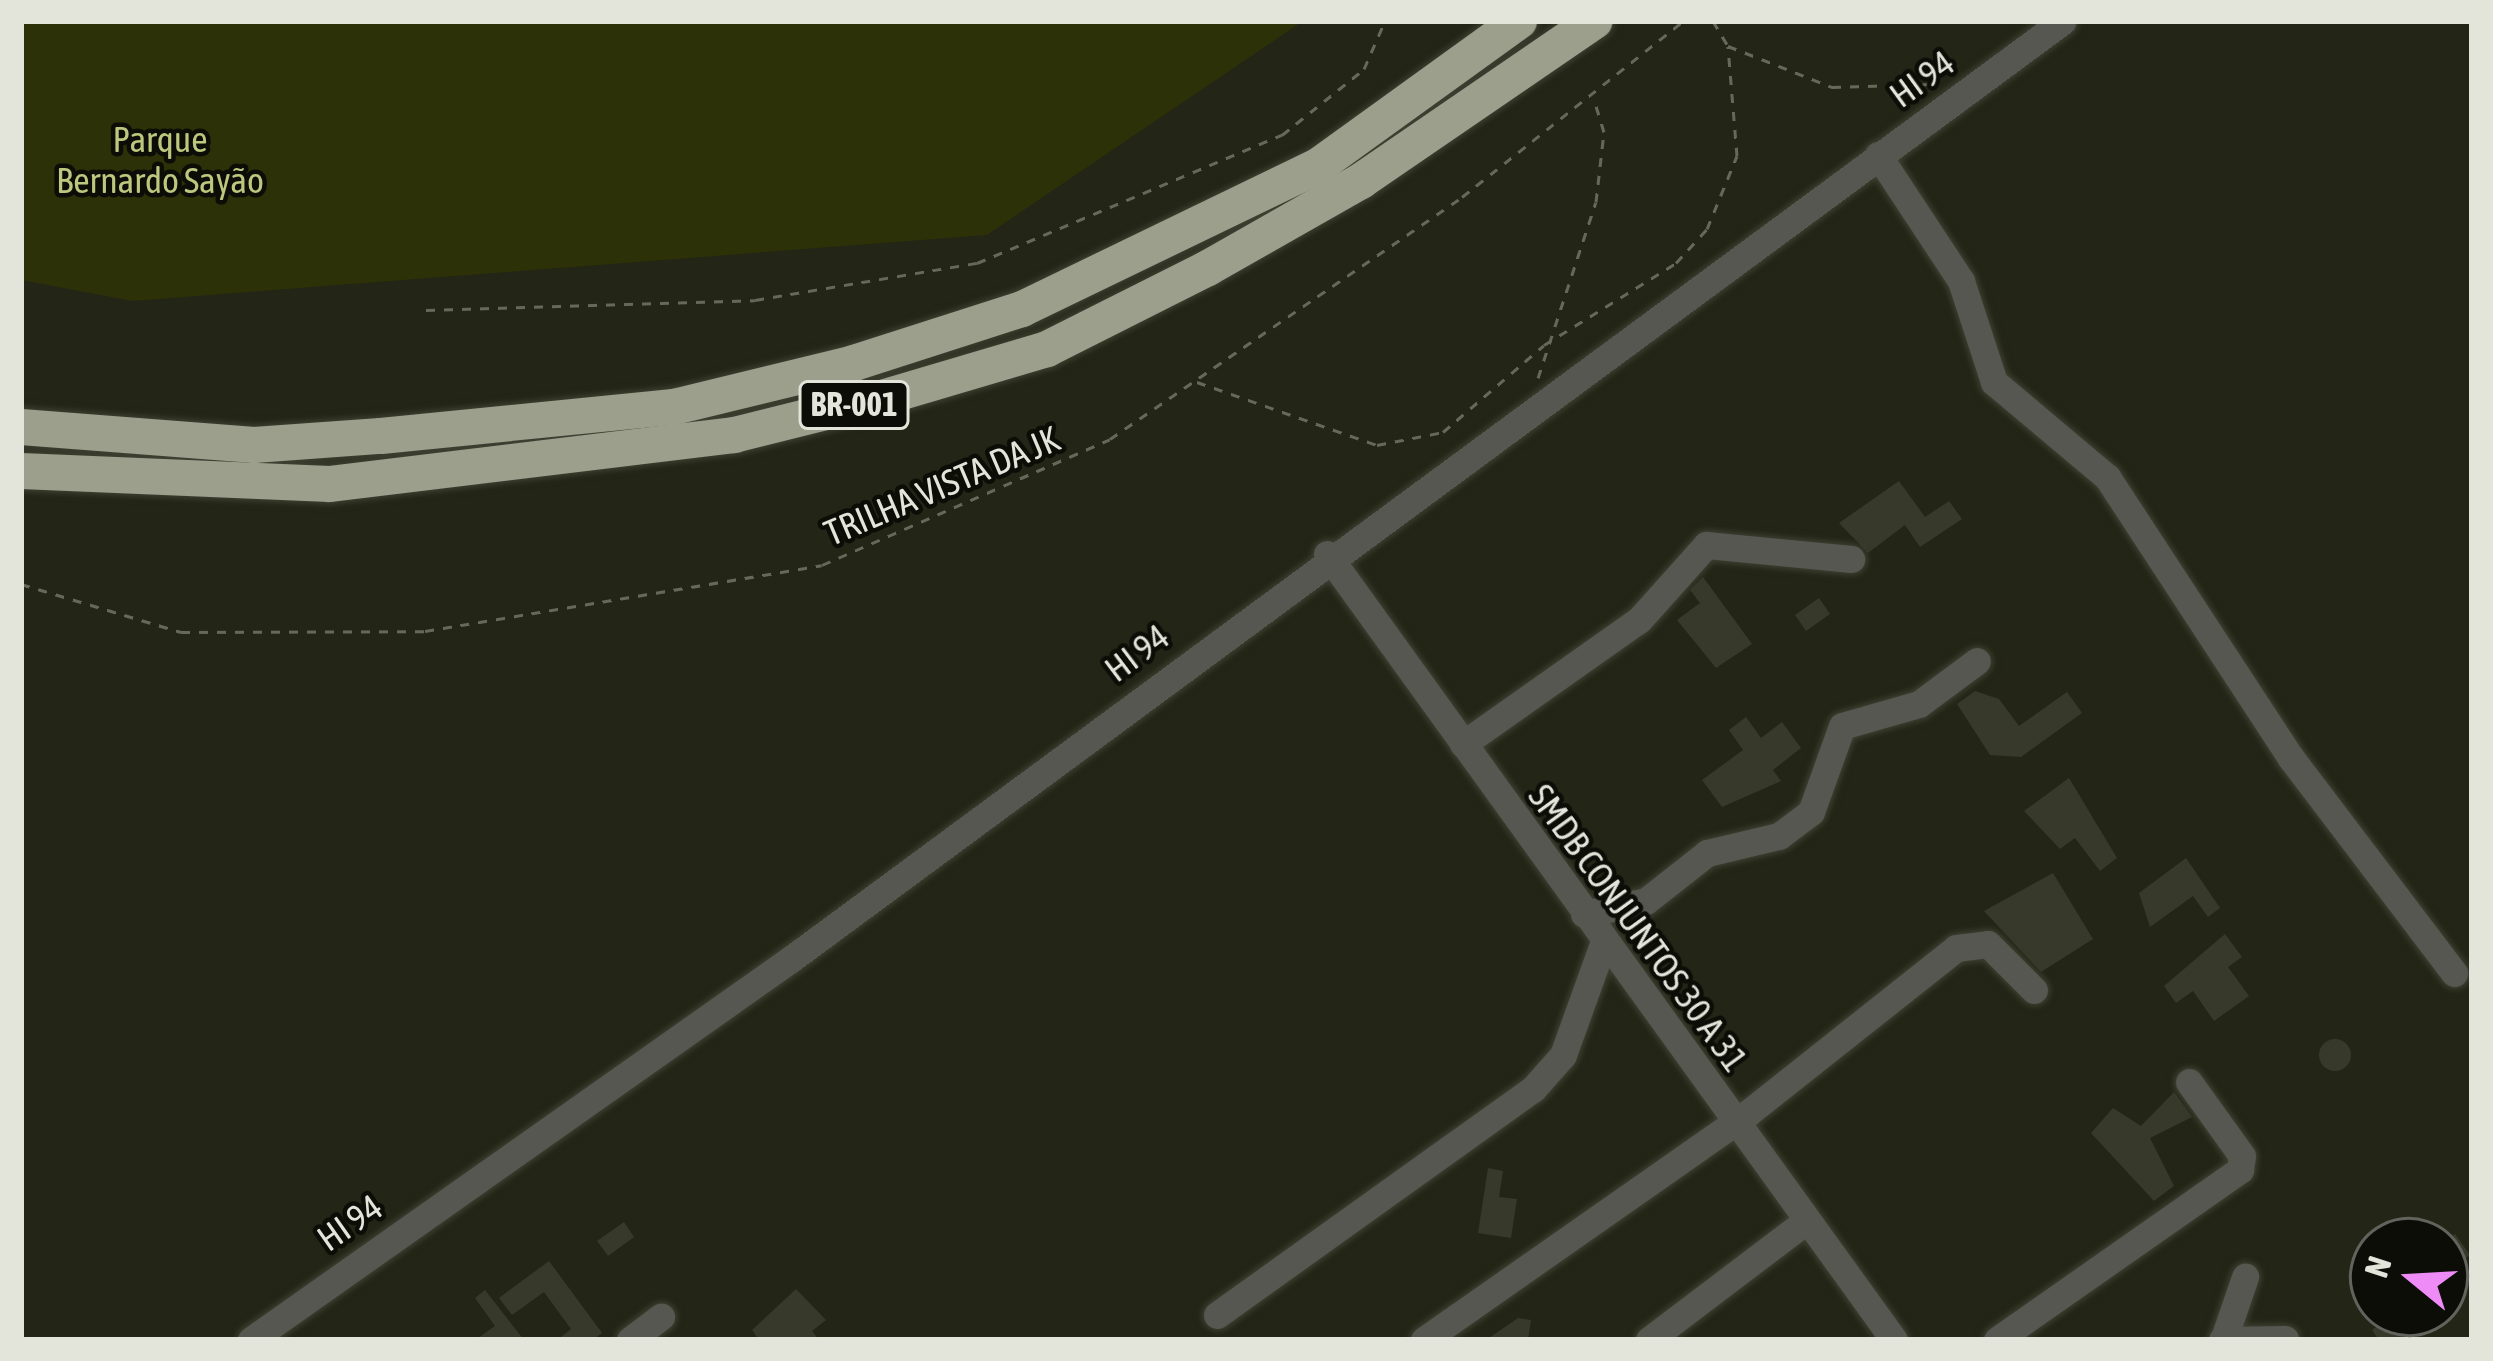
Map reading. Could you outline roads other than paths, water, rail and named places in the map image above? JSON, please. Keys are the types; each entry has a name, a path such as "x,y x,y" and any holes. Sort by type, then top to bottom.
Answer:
{"highway":[{"name":"BR-001","path":"21,427 254,445 381,436 674,407 854,363 1022,309 1318,166 1519,21"},
{"name":"BR-001","path":"21,471 330,484 734,435 882,398 1047,349 1208,268 1361,182 1594,21"}],"street":[{"name":"HI 94","path":"251,1340 791,959 1328,554 2063,21"},
{"path":"1878,155 1961,281 1994,382 2107,477 2290,758 2454,973"},
{"path":"1463,744 1639,620 1706,545 1851,560"},
{"name":"SMDB CONJUNTOS 30 A 31","path":"1328,554 1637,990 1894,1340"},
{"path":"1584,914 1632,907 1707,854 1779,836 1811,812 1842,726 1919,704 1977,661"},
{"path":"1216,1315 1534,1089 1563,1055 1604,941"},
{"path":"1424,1340 1734,1123 1956,948 1988,944 2034,990"},
{"path":"1584,995 1637,990"},
{"path":"1997,1340 2240,1170 2242,1156 2189,1082"},
{"path":"1648,1340 1806,1221"},
{"path":"2246,1277 2223,1339 2285,1339"},
{"path":"630,1340 661,1317"}],"park label":[{"name":"Parque Bernardo Sayão","path":"160,160"}]}
